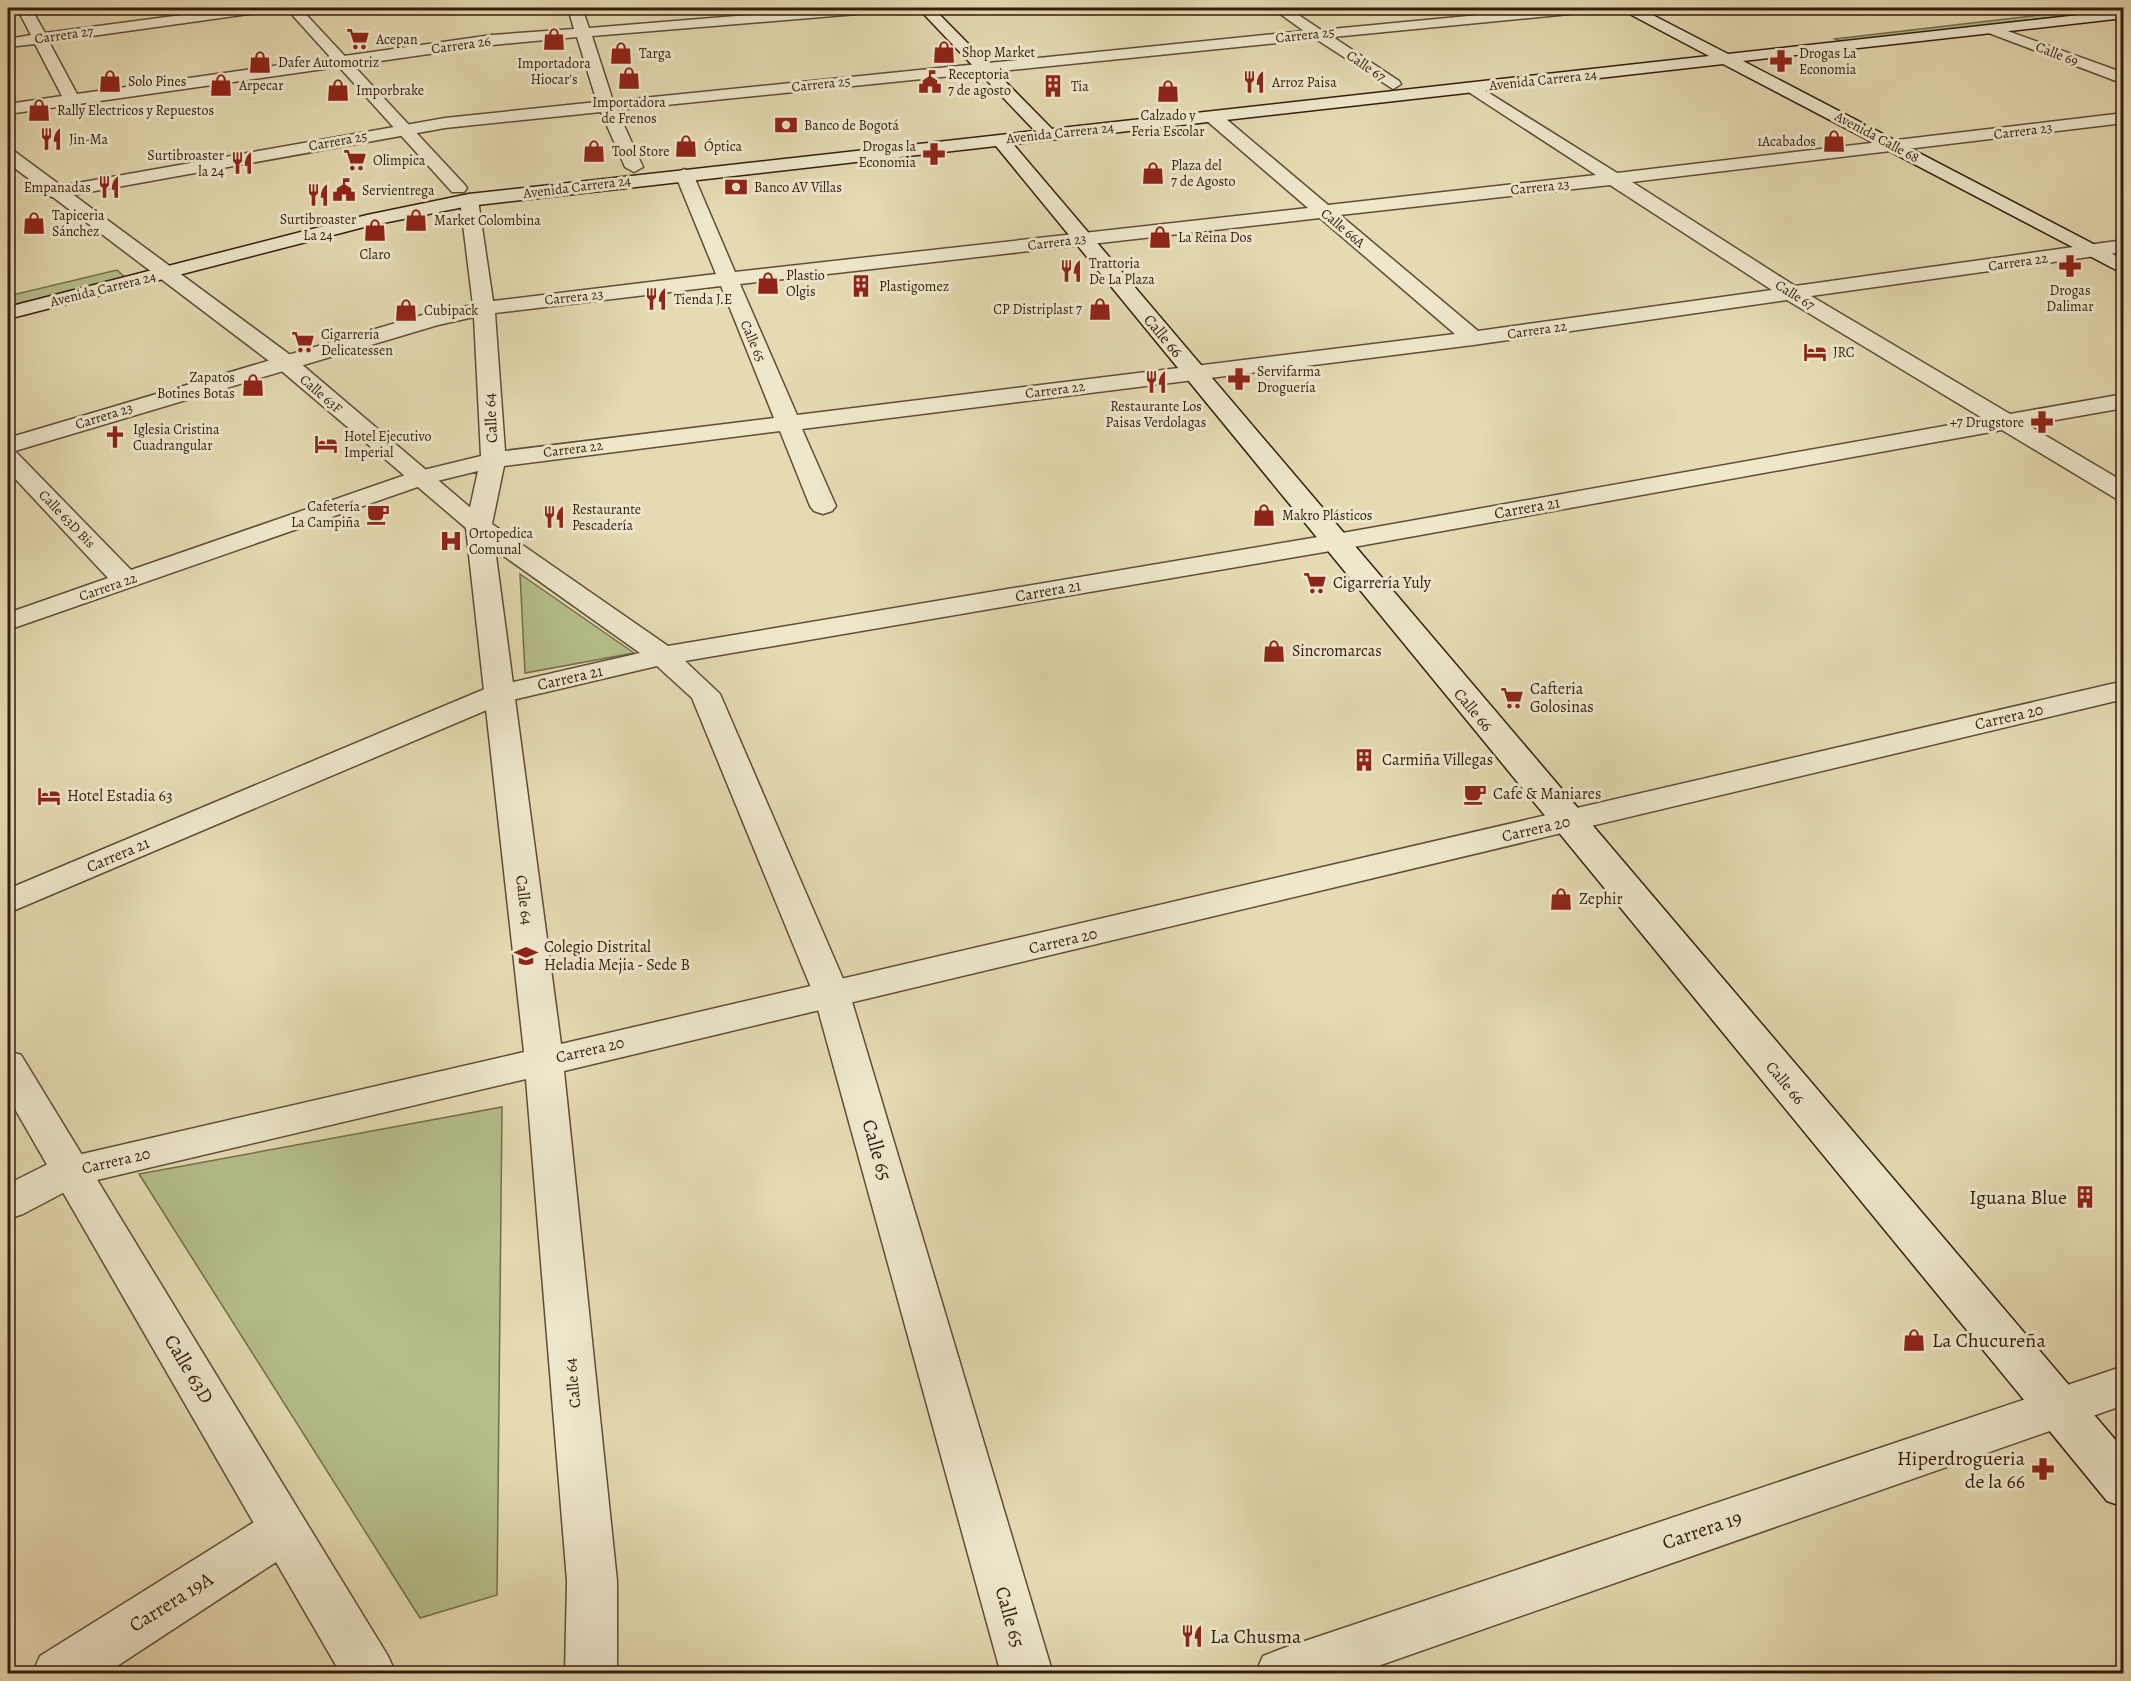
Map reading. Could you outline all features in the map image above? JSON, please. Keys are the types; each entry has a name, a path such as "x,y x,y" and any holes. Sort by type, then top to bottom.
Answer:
{"street":[{"path":"24,8 71,99"},
{"name":"Carrera 27","path":"8,43 263,8"},
{"path":"293,8 464,194"},
{"path":"575,8 585,32 607,106 634,167"},
{"name":"Carrera 26","path":"8,109 492,40 881,8"},
{"path":"925,8 1042,129"},
{"name":"Calle 67","path":"1279,8 1393,84"},
{"name":"Carrera 25","path":"56,192 404,129 982,67 1590,8"},
{"name":"Avenida Calle 68","path":"1629,8 1730,59 2124,268"},
{"name":"Avenida Carrera 24","path":"8,313 389,216 464,194 684,174 1000,140 1042,129 1393,84 2070,8"},
{"name":"Avenida Carrera 24","path":"99,269 351,210 634,167 1042,129 1213,117 2124,14"},
{"name":"Calle 69","path":"1991,29 2124,79"},
{"name":"Calle 67","path":"1473,88 1616,178 1794,295 2124,493"},
{"name":"Calle 66A","path":"1213,117 1473,338"},
{"name":"Carrera 23","path":"8,446 285,362 434,319 484,308 1894,147 2124,118"},
{"name":"Calle 66","path":"1000,140 2057,1410 2124,1486"},
{"name":"Calle 63F","path":"8,155 285,362 479,526 663,656"},
{"name":"Calle 65","path":"684,174 823,506"},
{"name":"Calle 64","path":"464,194 484,308 493,460 479,526 544,1060 592,1581 591,1674"},
{"name":"Carrera 22","path":"8,622 420,478 493,460 1473,338 1794,295 2124,246"},
{"name":"Carrera 21","path":"8,902 498,694 663,656 1334,543 2124,400"},
{"name":"Calle 63D Bis","path":"8,457 126,581"},
{"name":"Calle 65","path":"663,656 705,694 832,995 1027,1674"},
{"name":"Carrera 20","path":"8,1203 70,1171 832,995 2124,690"},
{"name":"Calle 63D","path":"8,1065 370,1674"},
{"name":"Carrera 19","path":"1281,1674 2057,1410 2124,1385"},
{"name":"Carrera 19A","path":"58,1674 284,1530"}],"green space":[{"path":"2099,8 2123,9 1842,42 1835,39"},
{"path":"117,270 125,277 8,306 8,296"},
{"path":"520,574 634,653 525,673"},
{"path":"502,1107 497,1595 420,1618 139,1174"}],"place":[{"name":"Acepan","path":"358,39"},
{"name":"Importadora Hiocar's","path":"554,39"},
{"name":"Shop Market","path":"944,52"},
{"name":"Targa","path":"621,53"},
{"name":"Drogas La Economia","path":"1781,61"},
{"name":"Dafer Automotriz","path":"260,62"},
{"name":"Importadora de Frenos","path":"629,78"},
{"name":"Solo Pines","path":"110,81"},
{"name":"Receptoria 7 de agosto","path":"930,82"},
{"name":"Arroz Paisa","path":"1254,82"},
{"name":"Arpecar","path":"221,85"},
{"name":"Tia","path":"1053,86"},
{"name":"Imporbrake","path":"338,90"},
{"name":"Calzado y Feria Escolar","path":"1168,91"},
{"name":"Rally Electricos y Repuestos","path":"39,110"},
{"name":"Banco de Bogotá","path":"786,125"},
{"name":"Jin-Ma","path":"51,139"},
{"name":"1Acabados","path":"1834,141"},
{"name":"Óptica","path":"686,146"},
{"name":"Tool Store","path":"594,151"},
{"name":"Drogas la Economia","path":"934,154"},
{"name":"Olimpica","path":"355,160"},
{"name":"Surtibroaster la 24","path":"242,163"},
{"name":"Plaza del 7 de Agosto","path":"1153,173"},
{"name":"Empanadas","path":"109,187"},
{"name":"Banco AV Villas","path":"736,187"},
{"name":"Servientrega","path":"344,190"},
{"name":"Surtibroaster La 24","path":"318,195"},
{"name":"Market Colombina","path":"416,220"},
{"name":"Tapiceria Sánchez","path":"34,223"},
{"name":"Claro","path":"375,230"},
{"name":"La Reina Dos","path":"1160,237"},
{"name":"Drogas Dalimar","path":"2070,266"},
{"name":"Trattoria De La Plaza","path":"1071,271"},
{"name":"Plastio Olgis","path":"768,283"},
{"name":"Plastigomez","path":"861,286"},
{"name":"Tienda J.E","path":"656,299"},
{"name":"CP Distriplast 7","path":"1100,309"},
{"name":"Cubipack","path":"406,310"},
{"name":"Cigarreria Delicatessen","path":"303,342"},
{"name":"JRC","path":"1815,352"},
{"name":"Servifarma Droguería","path":"1239,379"},
{"name":"Restaurante Los Paisas Verdolagas","path":"1156,382"},
{"name":"Zapatos Botines Botas","path":"253,385"},
{"name":"+7 Drugstore","path":"2042,422"},
{"name":"Iglesia Cristina Cuadrangular","path":"115,437"},
{"name":"Hotel Ejecutivo Imperial","path":"326,444"},
{"name":"Cafetería La Campiña","path":"378,514"},
{"name":"Makro Plásticos","path":"1264,515"},
{"name":"Restaurante Pescadería","path":"554,517"},
{"name":"Ortopedica Comunal","path":"451,541"},
{"name":"Cigarrería Yuly","path":"1315,583"},
{"name":"Sincromarcas","path":"1274,651"},
{"name":"Cafteria Golosinas","path":"1512,698"},
{"name":"Carmiña Villegas","path":"1364,760"},
{"name":"Cafe & Maniares","path":"1475,794"},
{"name":"Hotel Estadia 63","path":"49,796"},
{"name":"Zephir","path":"1561,899"},
{"name":"Colegio Distrital Heladia Mejia - Sede B","path":"526,956"},
{"name":"Iguana Blue","path":"2085,1197"},
{"name":"La Chucureña","path":"1914,1340"},
{"name":"Hiperdrogueria de la 66","path":"2043,1469"},
{"name":"La Chusma","path":"1192,1636"}]}
